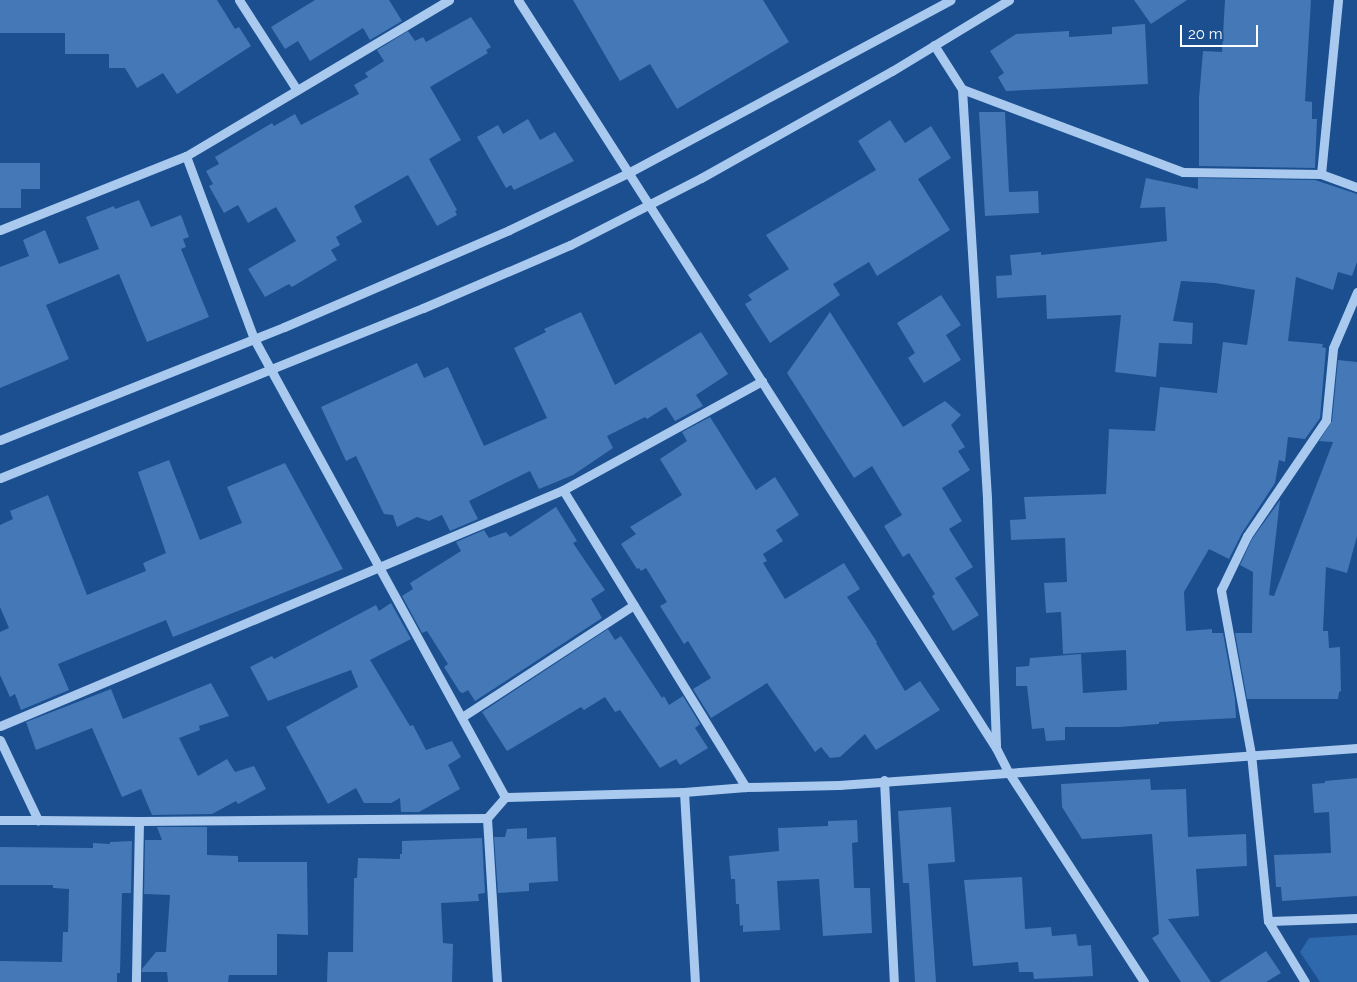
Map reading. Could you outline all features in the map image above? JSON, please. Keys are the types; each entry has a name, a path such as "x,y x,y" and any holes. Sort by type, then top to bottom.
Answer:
{"street":[{"path":"239,0 297,90"},
{"path":"0,230 186,156 449,0"},
{"path":"518,0 1144,982"},
{"path":"0,440 254,339 509,230 628,172 950,0"},
{"path":"0,478 423,308 570,245 727,164 1009,0"},
{"path":"1322,174 1338,0"},
{"path":"934,45 962,90 987,499 996,748"},
{"path":"962,90 1183,172 1322,174 1357,187"},
{"path":"186,156 254,339 505,797"},
{"path":"1305,982 1268,921 1251,754 1221,590 1248,536 1326,420 1333,348 1357,292"},
{"path":"0,726 563,490 762,381"},
{"path":"563,490 746,787"},
{"path":"462,717 634,605"},
{"path":"0,740 38,820"},
{"path":"497,982 487,818 505,797 839,785 884,780 1357,748"},
{"path":"884,780 894,982"},
{"path":"684,792 695,982"},
{"path":"0,820 139,821 487,818"},
{"path":"136,982 139,821"},
{"path":"1268,921 1357,918"}],"shaded area":[{"path":"1357,935 1357,982 1320,982 1300,952 1309,938"}],"building":[{"path":"0,0 217,0 235,29 239,27 251,46 177,94 163,73 137,88 125,68 109,68 109,54 65,54 65,33 0,33"},
{"path":"315,0 389,0 402,21 370,40 363,28 310,61 298,41 285,49 271,27"},
{"path":"573,0 763,0 789,42 677,109 650,64 620,81"},
{"path":"1134,0 1187,0 1151,24"},
{"path":"1225,0 1311,0 1305,101 1312,102 1312,119 1317,119 1315,168 1199,166 1199,98 1203,51 1222,52"},
{"path":"471,17 491,47 486,50 488,53 430,87 461,140 429,159 457,210 455,211 457,215 437,226 408,175 354,206 362,222 336,237 340,245 331,250 337,260 292,287 289,284 265,297 248,269 296,241 276,207 248,223 238,205 224,213 209,186 213,184 206,171 219,164 215,157 272,123 274,126 295,114 301,125 359,94 354,85 368,77 365,73 384,61 377,50 408,31 415,41 423,37 426,42"},
{"path":"1145,24 1148,84 1006,91 998,77 1004,73 990,51 1016,34 1069,31 1069,37 1112,34 1112,27"},
{"path":"979,112 1005,112 1009,192 1038,191 1039,213 985,216"},
{"path":"528,119 540,140 555,132 574,161 514,190 511,185 506,188 477,137 498,125 503,134"},
{"path":"890,120 905,143 931,126 951,158 918,179 950,230 877,276 869,262 833,284 840,295 770,343 745,304 752,300 748,295 789,269 766,235 876,170 858,141"},
{"path":"0,163 40,163 40,189 21,189 21,208 0,208"},
{"path":"1146,178 1198,189 1198,178 1315,180 1357,194 1357,262 1352,276 1338,272 1333,290 1296,277 1288,341 1323,344 1322,347 1326,348 1320,418 1305,439 1288,437 1285,462 1279,460 1275,483 1242,533 1229,559 1209,549 1184,592 1186,631 1212,629 1212,633 1223,633 1235,699 1236,718 1159,722 1159,724 1119,727 1065,727 1065,740 1046,741 1044,728 1032,729 1027,686 1016,686 1016,667 1029,666 1030,658 1081,654 1083,693 1127,690 1126,650 1063,654 1061,612 1046,613 1044,583 1067,582 1065,538 1011,540 1010,520 1026,519 1024,497 1106,494 1109,429 1155,431 1160,387 1217,393 1223,342 1247,345 1255,290 1215,283 1181,281 1173,321 1193,323 1192,344 1159,343 1156,377 1115,372 1121,315 1047,319 1046,295 997,298 996,276 1012,275 1010,255 1041,252 1041,255 1167,241 1165,207 1140,208"},
{"path":"139,200 151,227 181,215 189,237 183,239 186,247 181,249 209,317 147,342 119,274 46,305 69,359 0,388 0,267 29,256 23,240 45,230 59,264 99,249 86,217 114,206 115,209"},
{"path":"941,295 961,325 946,335 961,360 924,383 908,358 915,353 897,323"},
{"path":"581,312 615,385 701,332 728,374 696,395 703,406 675,421 666,407 647,419 645,417 607,436 613,448 573,475 539,489 530,471 469,501 478,519 450,531 442,515 429,521 417,517 397,527 393,515 384,514 356,456 346,461 321,407 417,363 424,378 448,367 484,446 547,418 514,348 546,332 544,329"},
{"path":"830,312 903,427 945,401 961,415 951,425 965,447 958,451 970,470 942,488 962,521 949,529 973,567 955,578 979,615 953,631 932,596 935,594 909,553 903,557 884,526 902,515 872,466 854,478 787,373"},
{"path":"1338,360 1357,362 1357,536 1347,573 1326,567 1323,631 1328,631 1329,648 1340,647 1341,691 1339,692 1338,699 1247,699 1235,633 1252,633 1253,572 1240,565 1252,539 1280,500 1269,595 1274,596 1333,442 1319,441 1332,421"},
{"path":"710,417 756,490 775,477 799,515 776,530 783,541 763,554 767,561 763,563 785,599 844,563 860,589 847,597 877,642 905,691 920,681 940,710 876,750 865,734 840,757 830,758 821,747 815,752 767,683 711,718 693,689 711,678 688,641 684,644 660,606 667,602 646,568 641,571 639,568 637,569 621,544 636,534 630,527 682,495 660,459 687,441 682,432"},
{"path":"169,460 200,540 242,523 227,487 285,463 343,569 173,637 166,620 58,664 69,690 21,710 15,694 10,697 0,675 0,632 9,628 0,607 0,525 13,519 10,511 48,495 87,595 146,571 143,563 166,553 138,472"},
{"path":"556,507 577,541 573,543 605,590 591,599 602,618 475,701 468,690 463,693 460,692 444,667 448,664 427,631 422,633 402,596 413,589 410,583 461,551 456,542 484,530 489,538 506,532 510,537"},
{"path":"391,603 411,639 370,660 410,726 413,725 426,750 452,741 461,757 448,765 460,789 419,812 401,812 400,798 391,803 364,803 356,788 328,804 286,727 358,687 351,670 268,701 250,667 272,656 274,659 376,605 379,611"},
{"path":"608,629 615,640 621,636 662,698 664,696 669,705 683,696 700,724 695,728 708,748 680,765 676,759 660,768 620,710 615,712 605,697 584,710 581,707 507,751 482,712"},
{"path":"211,683 229,716 199,726 200,730 179,738 198,776 227,759 235,772 254,766 266,789 238,804 236,801 212,814 152,815 141,789 122,797 92,728 36,750 26,722 111,689 123,719"},
{"path":"1357,778 1357,896 1282,901 1281,887 1276,887 1274,855 1331,853 1329,812 1314,813 1312,784"},
{"path":"1150,779 1151,790 1186,789 1188,837 1246,834 1247,866 1196,869 1199,916 1168,919 1211,982 1181,982 1152,938 1159,934 1152,834 1082,839 1062,807 1061,784"},
{"path":"951,807 955,862 928,864 936,982 915,982 909,883 903,883 898,811"},
{"path":"857,820 858,842 852,843 854,888 870,888 872,933 823,936 819,879 777,881 780,930 743,932 743,925 740,926 739,904 736,904 735,879 731,879 729,856 779,851 778,828 828,826 828,821"},
{"path":"157,827 207,827 207,855 238,856 238,862 307,862 308,935 277,934 277,975 229,975 228,982 168,982 167,972 142,972 142,969 156,952 166,952 170,895 144,894 145,840 162,840"},
{"path":"527,828 527,839 556,837 558,881 529,883 529,891 498,893 494,837 505,837 507,829"},
{"path":"482,838 485,893 478,894 479,901 441,903 443,943 453,944 452,982 327,982 328,952 353,952 354,878 357,878 358,858 400,859 402,841"},
{"path":"132,841 131,893 122,893 120,973 117,973 117,982 0,982 0,961 62,962 63,932 68,932 69,889 53,888 53,885 0,885 0,847 93,848 93,843 110,844 110,842"},
{"path":"1022,877 1025,929 1051,927 1052,936 1076,934 1078,946 1091,945 1093,976 1034,979 1033,972 1019,972 1018,962 973,966 964,880"},
{"path":"1266,951 1281,973 1266,982 1219,982"}]}
